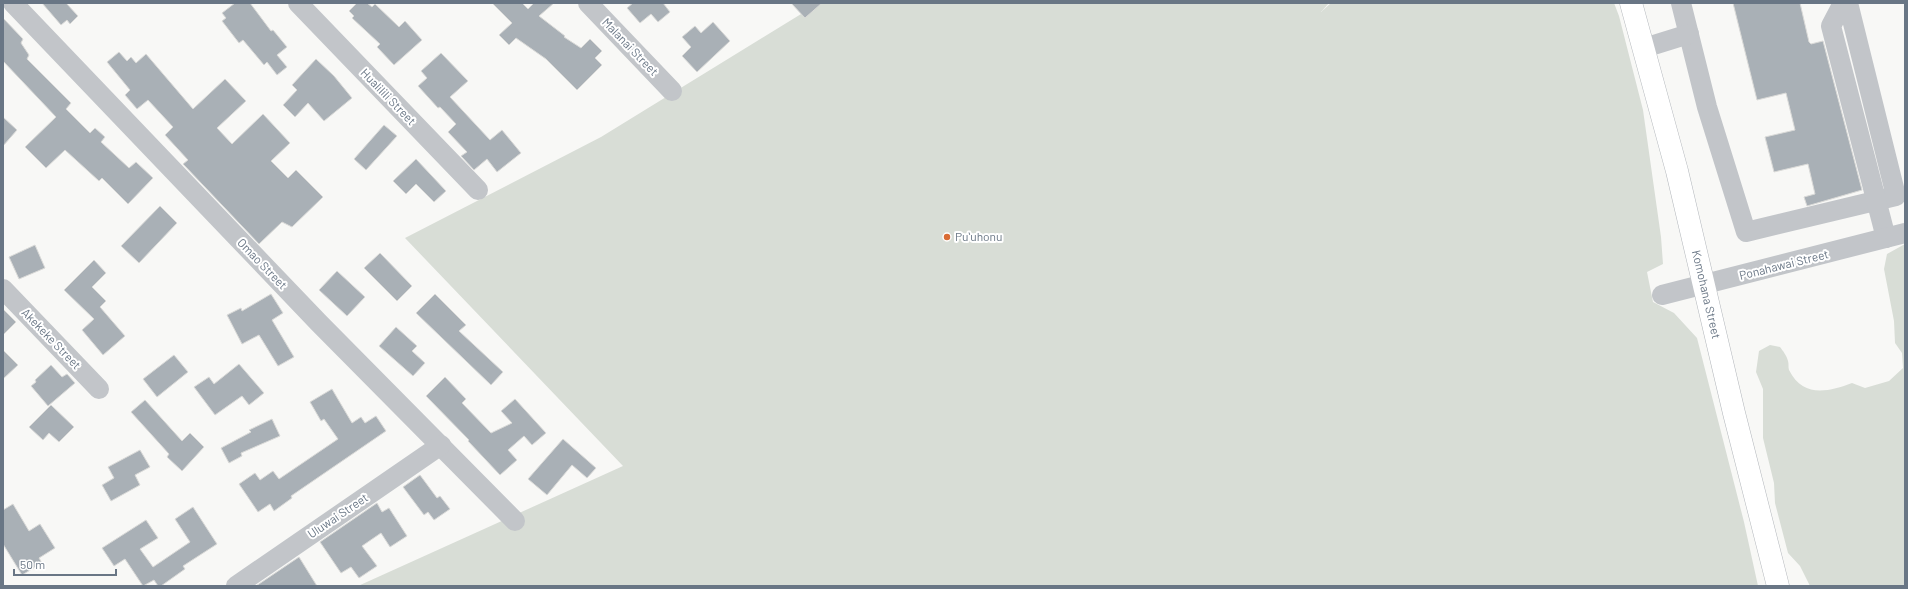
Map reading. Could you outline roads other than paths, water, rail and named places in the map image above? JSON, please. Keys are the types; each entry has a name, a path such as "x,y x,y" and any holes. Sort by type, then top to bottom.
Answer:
{"main road":[{"name":"Komohana Street","path":"1631,3 1677,171 1734,413 1778,586"}],"street":[{"name":"Omao Street","path":"13,3 319,323 515,521"},
{"name":"Hualilili Street","path":"298,3 478,190"},
{"name":"Malanai Street","path":"588,3 672,91"},
{"path":"1681,3 1707,107 1746,232 1896,196 1848,3"},
{"path":"1843,3 1831,26 1875,201 1886,238"},
{"path":"1644,48 1688,34"},
{"name":"Ponahawai Street","path":"1662,295 1905,233"},
{"name":"Akekeke Street","path":"3,289 100,389"},
{"name":"Uluwai Street","path":"236,586 441,445"}],"place":[{"name":"Puʻuhonu","path":"947,237"}]}
